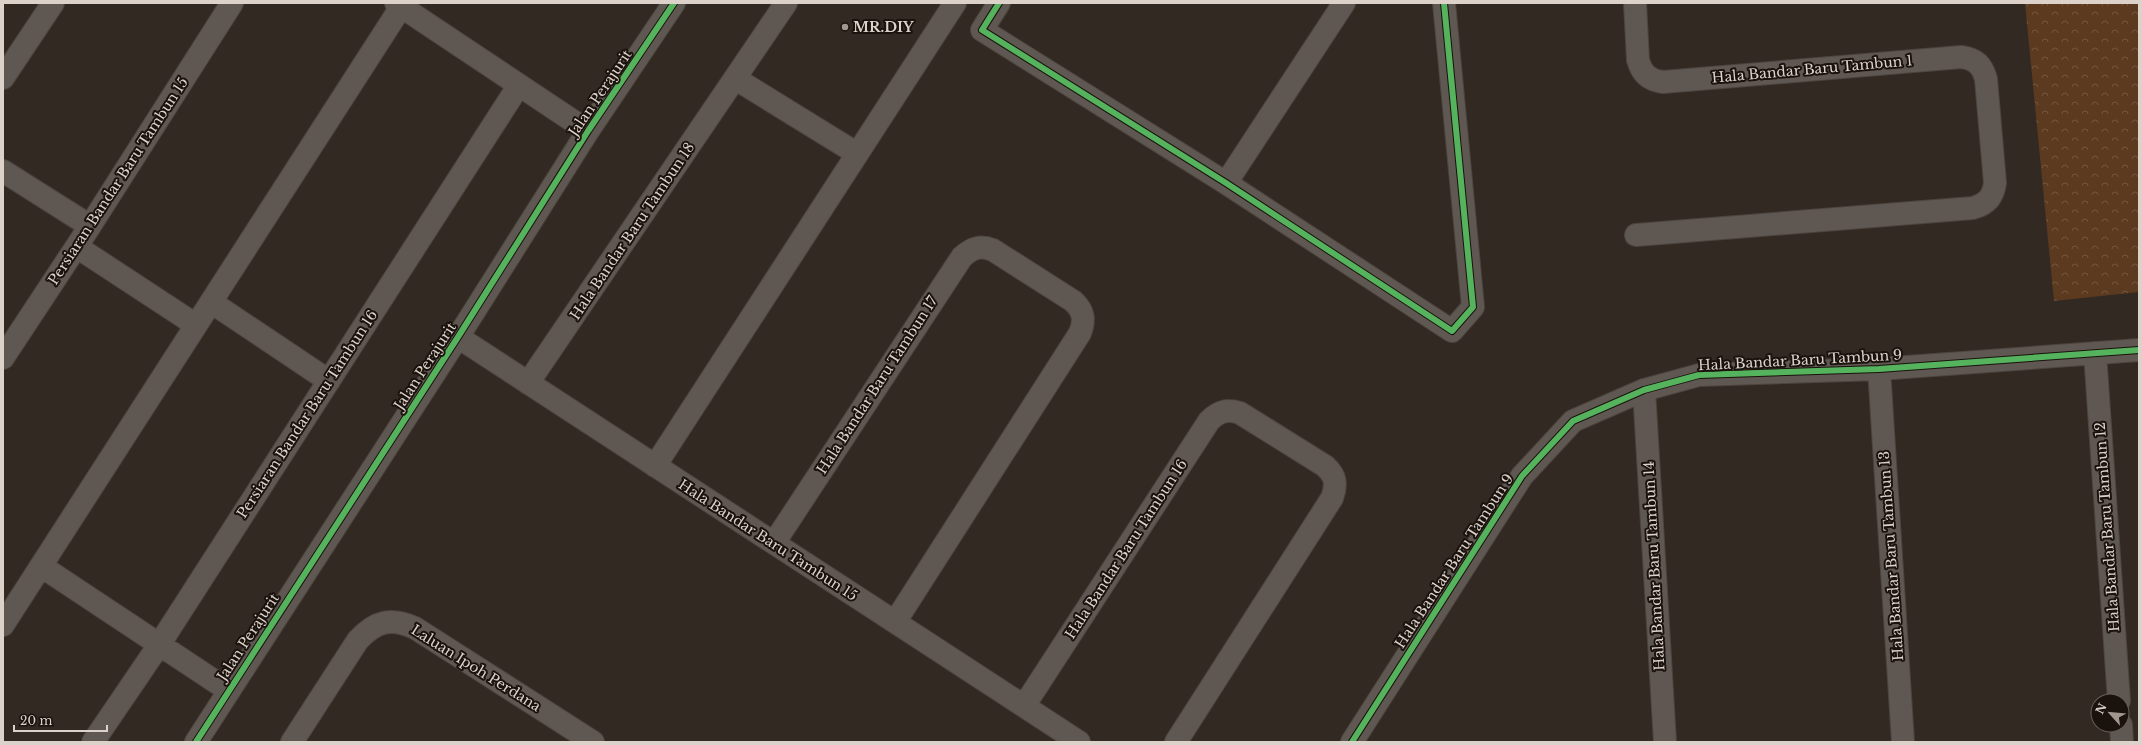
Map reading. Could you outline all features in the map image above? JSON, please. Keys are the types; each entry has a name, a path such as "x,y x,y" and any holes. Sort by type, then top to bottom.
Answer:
{"street":[{"path":"3,78 53,3"},
{"name":"Persiaran Bandar Baru Tambun 15","path":"3,358 90,226 232,3"},
{"name":"Jalan Perajurit","path":"196,742 228,690 458,337 588,131 674,3"},
{"name":"Hala Bandar Baru Tambun 18","path":"528,383 736,79 786,3"},
{"path":"655,466 856,153 955,3"},
{"path":"999,3 982,30 1226,183 1452,331 1473,307 1444,3"},
{"path":"1226,183 1344,3"},
{"name":"Hala Bandar Baru Tambun 1","path":"1635,3 1638,60 1641,69 1646,76 1654,81 1663,82 1961,57 1971,58 1984,70 1986,79 1995,183 1994,192 1990,200 1982,206 1966,209 1636,235"},
{"path":"3,625 211,302 399,5 588,131"},
{"path":"736,79 856,153"},
{"name":"Persiaran Bandar Baru Tambun 16","path":"93,742 159,645 519,85"},
{"path":"3,171 90,226"},
{"path":"76,247 196,324"},
{"name":"Hala Bandar Baru Tambun 17","path":"774,543 962,257 976,248 985,247 993,250 1073,301 1080,308 1084,316 1084,325 1080,334 895,622"},
{"path":"211,302 329,381"},
{"name":"Hala Bandar Baru Tambun 15","path":"458,337 1079,742"},
{"name":"Hala Bandar Baru Tambun 9","path":"1352,742 1522,476 1574,421 1644,390 1699,375 1879,369 2139,350"},
{"name":"Hala Bandar Baru Tambun 12","path":"2095,353 2118,693"},
{"name":"Hala Bandar Baru Tambun 13","path":"1879,369 1902,742"},
{"name":"Hala Bandar Baru Tambun 14","path":"1644,390 1665,742"},
{"name":"Hala Bandar Baru Tambun 16","path":"1024,706 1209,421 1223,411 1240,413 1325,466 1332,472 1335,480 1335,489 1332,498 1176,742"},
{"path":"41,566 228,690"},
{"name":"Laluan Ipoh Perdana","path":"292,742 358,640 367,631 378,624 404,622 593,742"}],"green space":[{"path":"2025,3 2139,3 2139,292 2054,301"}],"cycle path":[{"path":"196,742 458,337 588,131 674,3"},
{"path":"999,3 982,30 1226,183 1452,331 1473,307 1444,3"},
{"path":"1352,742 1522,476 1573,421 1644,390 1699,375 1879,369 2139,350"}],"place":[{"name":"MR.DIY","path":"845,27"}]}
